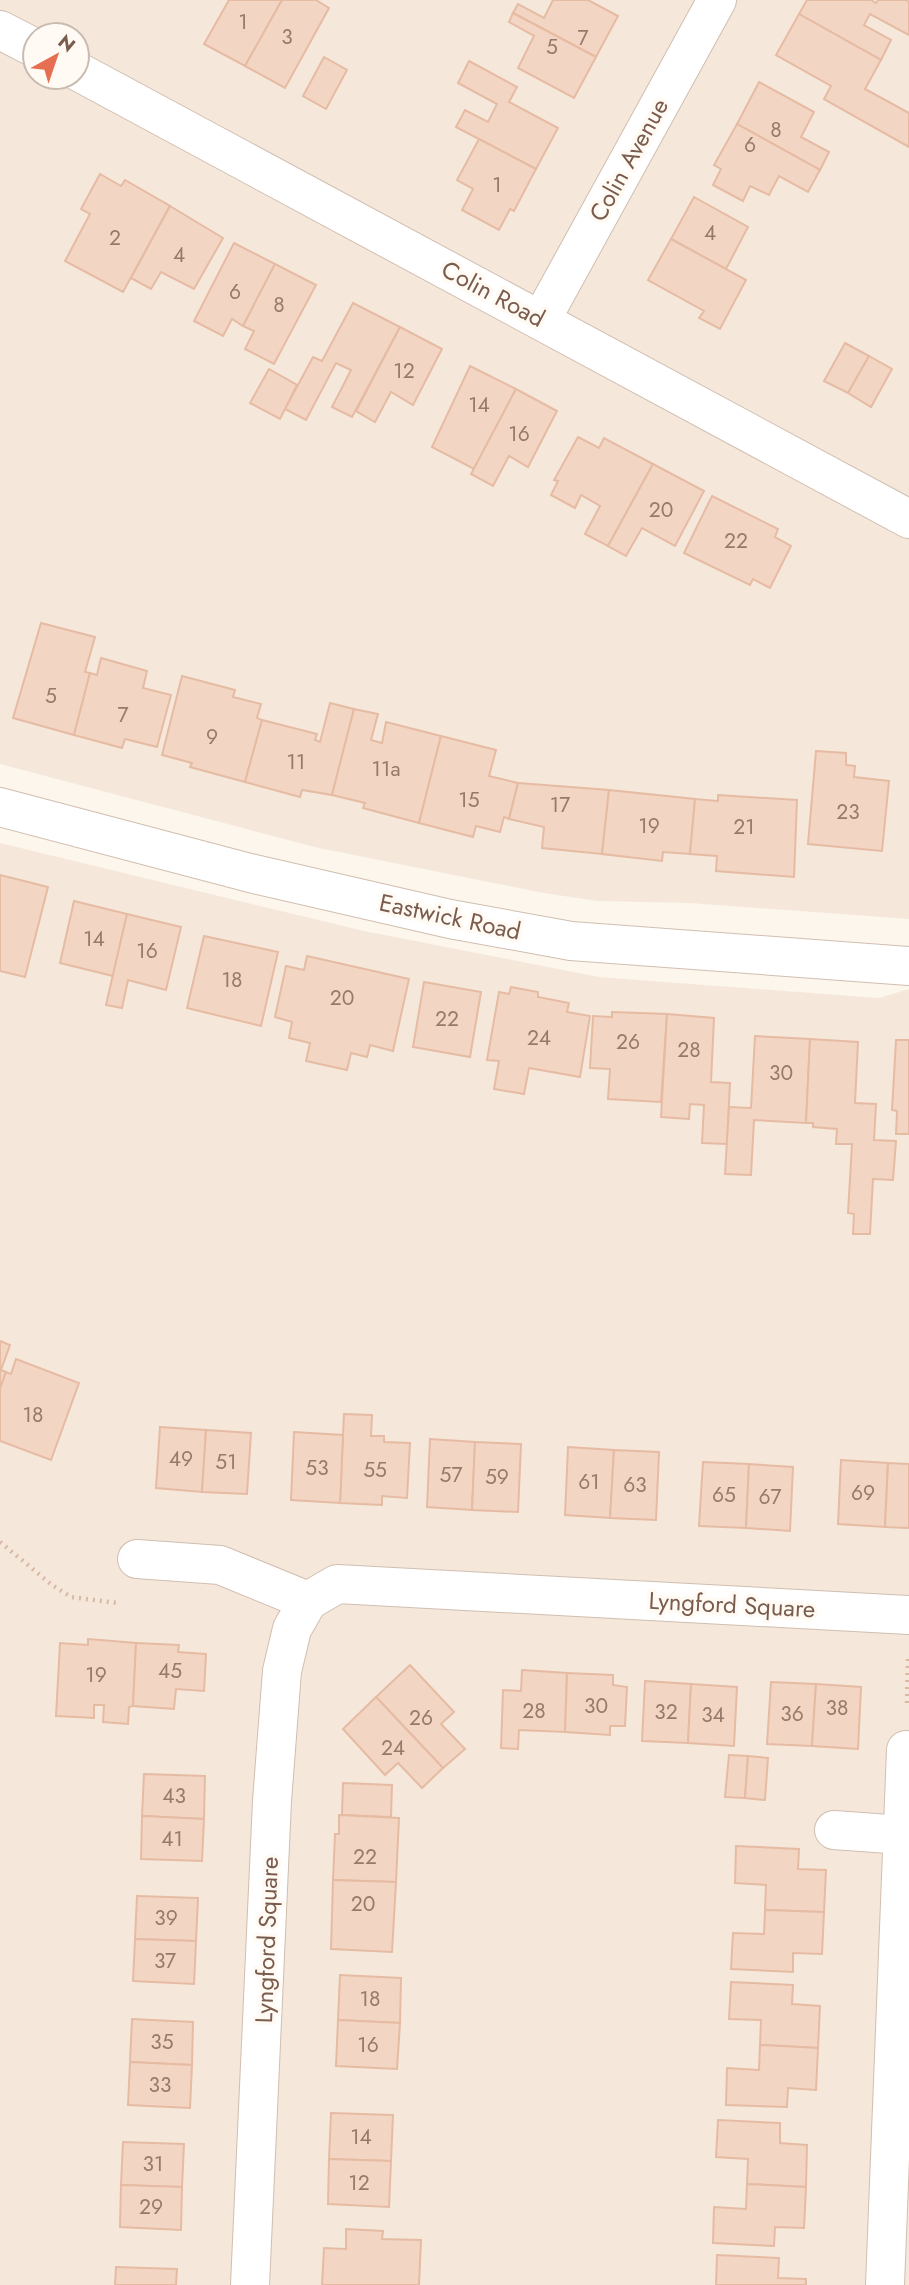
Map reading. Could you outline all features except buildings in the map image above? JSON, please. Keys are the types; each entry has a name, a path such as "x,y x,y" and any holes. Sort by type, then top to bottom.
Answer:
{"street":[{"name":"Colin Avenue","path":"541,320 717,0"},
{"path":"0,30 21,41"},
{"name":"Colin Road","path":"91,79 909,519"},
{"name":"Eastwick Road","path":"0,807 250,873 450,919 571,941 909,966"},
{"path":"144,1559 220,1565 308,1601"},
{"name":"Lyngford Square","path":"250,2285 272,1801 282,1671 292,1629 308,1601 337,1584 909,1615"},
{"path":"885,2285 906,1750"},
{"path":"835,1830 903,1835"}],"path":[{"path":"0,1542 71,1597 121,1603 134,1603 144,1559"}],"shaded area":[{"path":"0,0 909,0 909,919 689,903 597,901 319,848 0,764"},
{"path":"0,843 364,931 599,977 879,998 909,989 909,2285 0,2285"}]}
